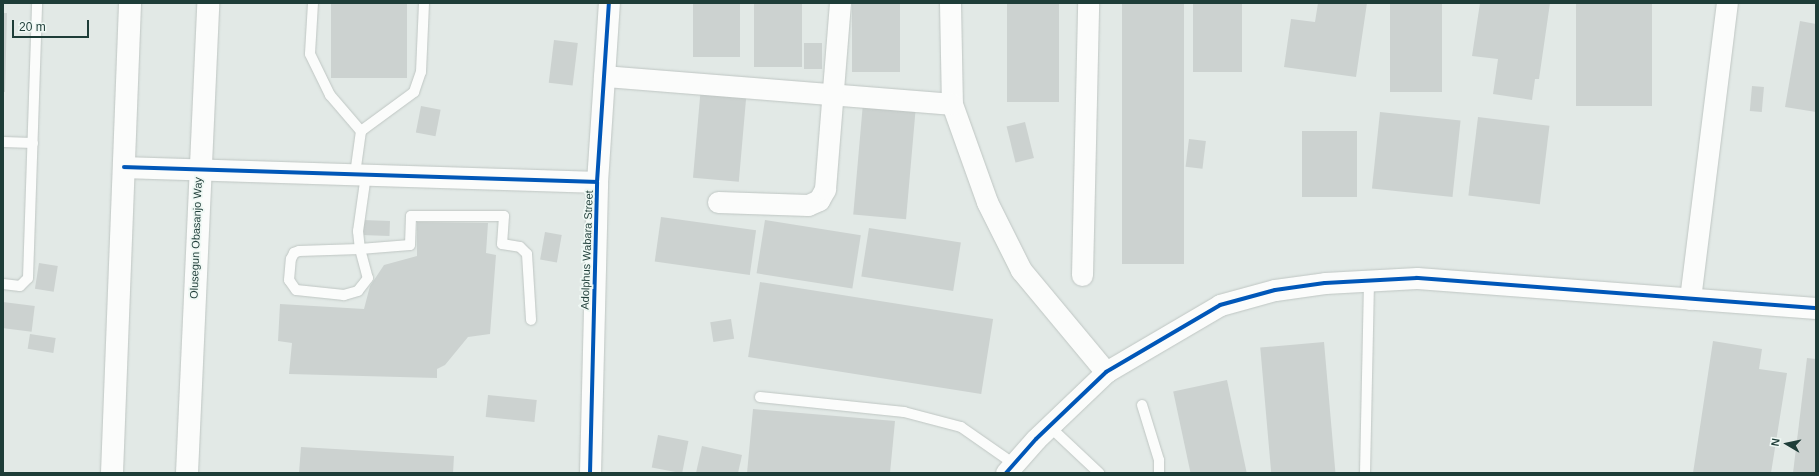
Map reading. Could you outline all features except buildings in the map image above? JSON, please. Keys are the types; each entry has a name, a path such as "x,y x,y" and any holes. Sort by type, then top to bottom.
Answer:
{"main road":[{"path":"112,473 130,3"},
{"name":"Olusegun Obasanjo Way","path":"187,473 199,168 208,3"}],"street":[{"name":"Adolphus Wabara Street","path":"590,473 597,182 609,3"},
{"path":"718,202 808,205 819,200 825,189 834,94 840,3"},
{"path":"950,3 952,104 987,202 1021,270 1106,372"},
{"path":"1082,274 1088,3"},
{"path":"1690,299 1727,3"},
{"path":"604,76 952,104"},
{"path":"124,167 199,168 597,182"},
{"path":"1010,469 1049,426 1106,372 1220,305 1275,290 1417,278 1816,308"}],"lane":[{"path":"3,284 20,286 28,278 37,3"},
{"path":"313,3 310,54 330,95 361,130 358,231 360,249 368,278 358,291 344,295 296,290 291,286 289,280 294,253 360,249 410,245 411,216 504,216 502,244 520,247 527,254 531,320"},
{"path":"361,130 414,92 421,72 424,3"},
{"path":"3,142 32,142"},
{"path":"1365,473 1369,281"},
{"path":"760,397 904,412 961,427 1010,469"},
{"path":"1142,405 1159,460 1159,473"},
{"path":"1049,426 1099,473"}],"cycle path":[{"path":"590,473 597,182 609,3"},
{"path":"124,167 597,182"},
{"path":"1006,473 1036,439 1106,372 1220,305 1275,290 1325,283 1417,278 1816,308"}]}
